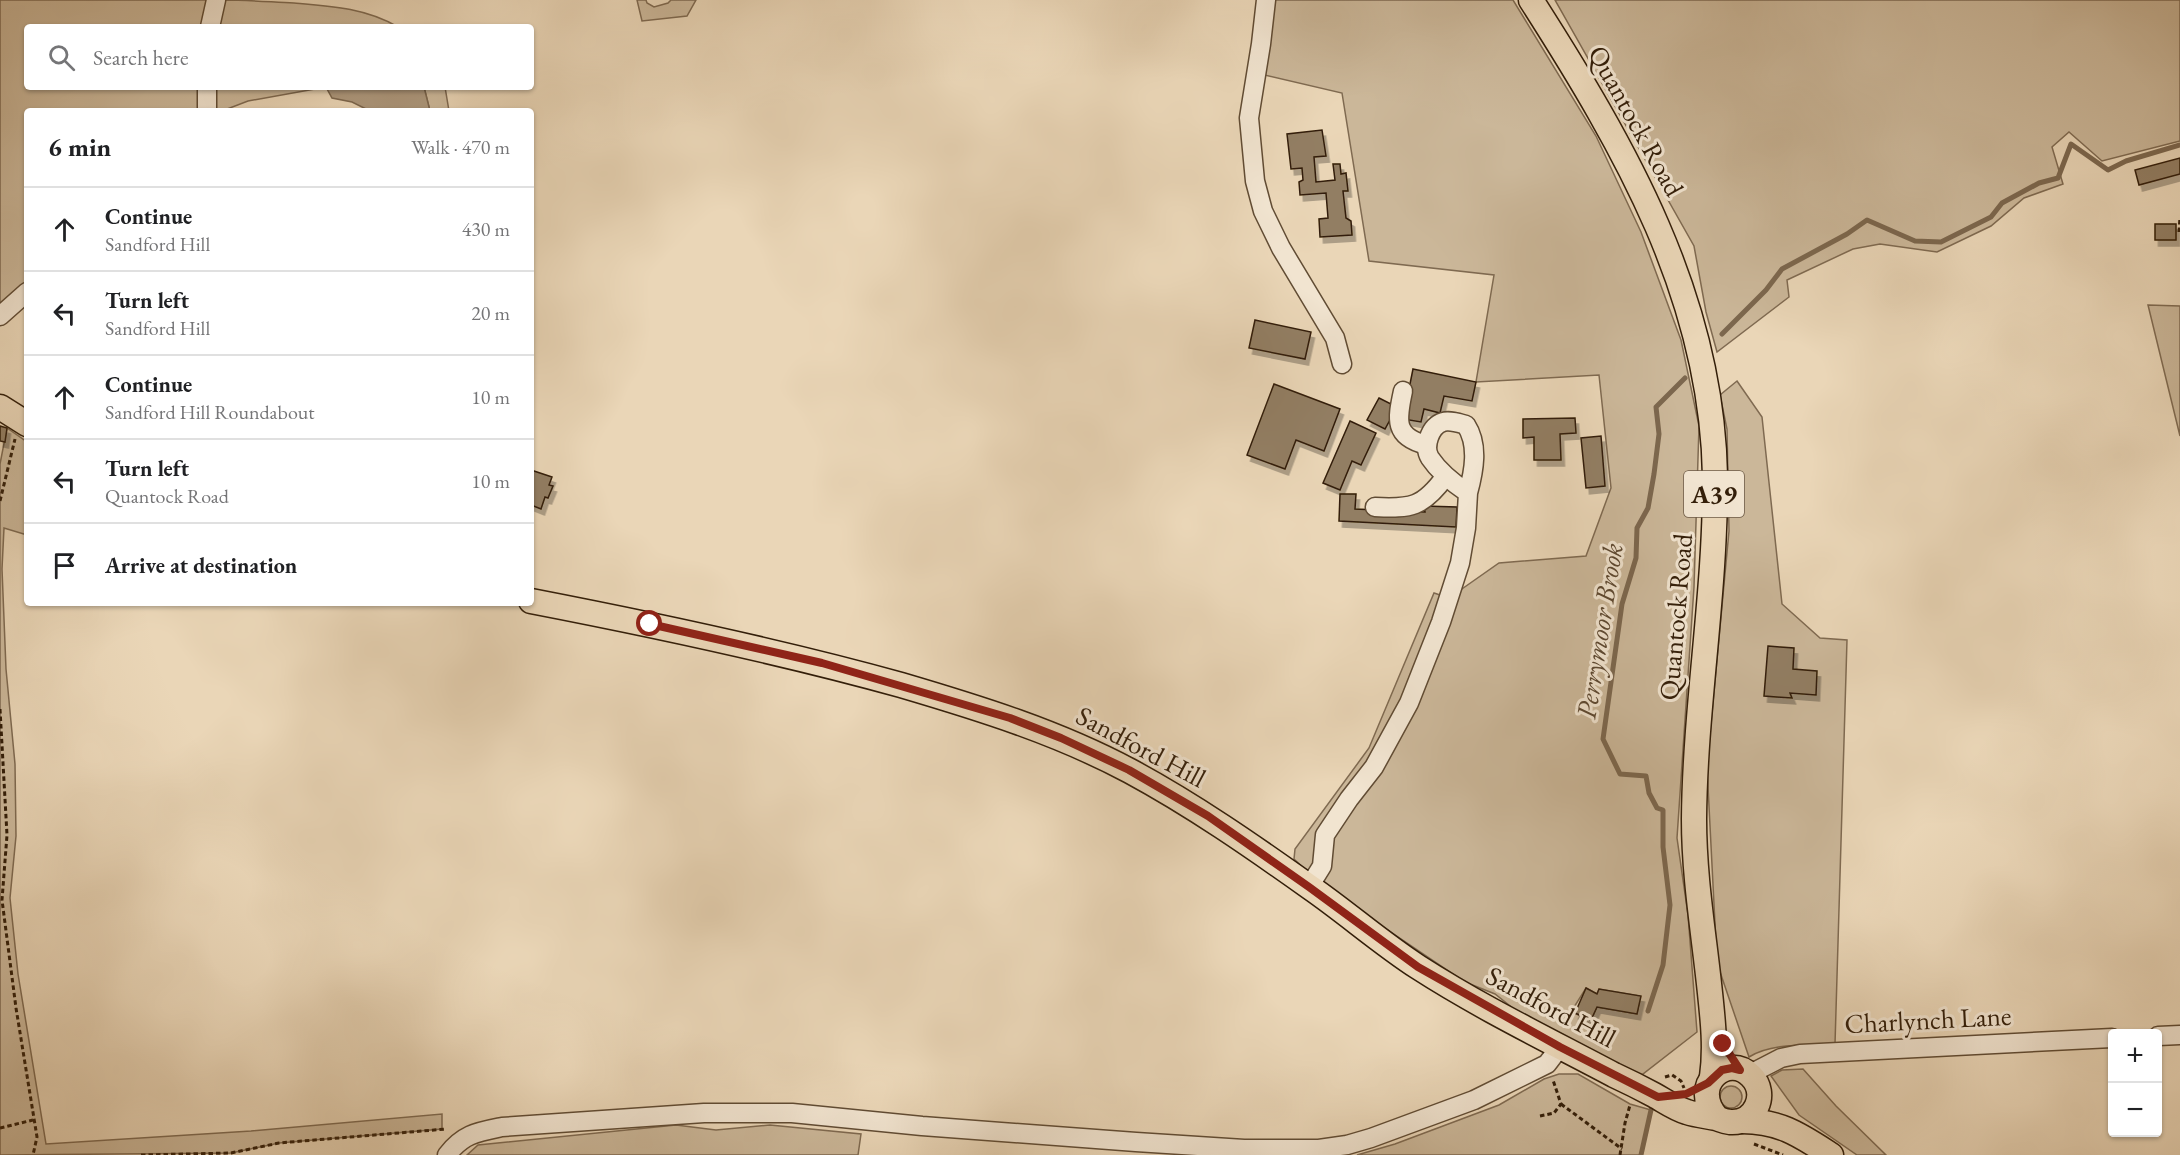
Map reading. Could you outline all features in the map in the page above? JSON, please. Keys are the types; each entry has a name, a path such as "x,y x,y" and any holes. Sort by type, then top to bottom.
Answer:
{"main road":[{"name":"Quantock Road","path":"1531,0 1601,114 1645,196 1689,310 1705,375 1714,448 1714,509 1712,562 1697,731 1694,824 1698,896 1713,1027 1714,1062 1710,1080"},
{"path":"0,406 24,422"},
{"name":"Sandford Hill","path":"534,602 650,624 822,663 1010,718 1061,738 1129,770 1208,816 1418,967 1554,1055 1636,1086 1686,1112 1717,1118"},
{"name":"Quantock Road","path":"1713,1027 1750,1078"},
{"path":"1658,1097 1686,1094 1727,1069 1750,1078 1759,1100 1756,1109 1742,1121"},
{"name":"A39","path":"1750,1078 1805,1137"},
{"name":"A39","path":"1710,1080 1705,1095 1706,1103 1717,1118 1734,1122 1762,1121 1783,1127 1805,1137 1831,1155"}],"street":[{"path":"211,24 216,0"},
{"path":"1266,0 1249,118 1255,181 1263,211 1281,248 1335,338 1342,364"},
{"path":"207,90 207,108"},
{"path":"0,316 24,295"},
{"path":"1402,391 1398,415 1400,428 1413,441 1427,445"},
{"path":"1309,887 1322,866 1325,835 1374,767 1413,693 1441,622 1460,563 1466,528 1468,493 1473,474 1472,434 1466,425 1453,421 1442,422 1432,430 1427,445 1428,455 1445,477 1468,493"},
{"path":"1375,507 1401,508 1418,504 1433,494 1445,477"},
{"path":"2162,1036 2180,1035"},
{"name":"Charlynch Lane","path":"1750,1078 1781,1058 1800,1054 2108,1038"},
{"path":"447,1155 457,1143 471,1134 502,1127 680,1115 792,1113 922,1126 1160,1144 1244,1149 1319,1149 1347,1145 1408,1126 1474,1100 1554,1055"}],"path":[{"path":"2180,217 2180,232"},
{"path":"0,501 17,434 24,427"},
{"path":"0,709 7,835 2,900 16,1008 37,1137 33,1155"},
{"path":"1554,1055 1561,1104 1622,1149"},
{"path":"1620,1155 1625,1124 1636,1086"},
{"path":"1540,1116 1554,1113 1561,1104"},
{"path":"0,1128 34,1119"},
{"path":"141,1155 231,1153 279,1143 442,1129 471,1134"}],"shaded area":[{"path":"0,0 209,0 204,24 24,24 24,90 199,90 199,108 24,108 24,285 0,305"},
{"path":"224,0 334,7 361,12 392,24 218,24"},
{"path":"637,0 646,0 654,7 671,0 696,0 687,16 642,21"},
{"path":"1266,0 1513,0 1596,136 1641,232 1681,340 1699,426 1694,587 1677,838 1688,915 1697,1032 1639,1077 1534,1025 1495,994 1465,982 1324,887 1294,859 1295,849 1369,748 1434,593 1449,598 1499,563 1586,556 1611,488 1599,375 1476,382 1494,275 1369,261 1342,93 1256,73","holes":["1586,988 1597,994 1599,989 1640,996 1637,1014 1597,1007 1591,1020 1571,1012"]},
{"path":"1555,0 2180,0 2180,141 2102,161 2069,132 2052,147 2063,184 2024,198 1991,226 1937,252 1880,244 1853,249 1787,280 1789,297 1717,352 1706,312 1694,246"},
{"path":"215,90 309,90 248,101 230,108 216,108"},
{"path":"328,90 425,90 429,108 364,108 352,102 332,98"},
{"path":"425,90 446,90 448,108 429,108"},
{"path":"2148,305 2180,306 2180,436"},
{"path":"1737,381 1762,417 1782,604 1820,638 1847,640 1835,1044 1780,1047 1758,1052 1749,1057 1717,963 1707,767 1729,531 1727,429 1720,395"},
{"path":"7,428 24,440 24,534 4,528 2,569 6,669 15,764 16,836 10,898 18,974 46,1144 251,1131 442,1114 442,1129 279,1143 231,1153 0,1155 0,464"},
{"path":"1803,1069 1836,1106 1886,1155 1857,1155 1799,1115 1771,1076 1782,1070"},
{"path":"1559,1074 1578,1074 1630,1104 1651,1110 1641,1155 1357,1155 1395,1144 1499,1105 1544,1079"},
{"path":"1727,1086 1735,1086 1742,1093 1742,1101 1735,1108 1727,1108 1720,1101 1720,1093"},
{"path":"676,1125 716,1130 770,1125 861,1134 858,1155 467,1155 478,1145"}],"building":[{"path":"1322,130 1326,156 1314,157 1316,182 1335,180 1333,164 1340,164 1341,174 1346,173 1348,191 1343,191 1346,218 1351,221 1352,235 1320,237 1319,219 1328,218 1326,193 1300,195 1299,182 1303,180 1302,168 1291,169 1287,134"},
{"path":"2180,158 2180,174 2139,185 2135,170"},
{"path":"2155,224 2176,224 2176,240 2155,240"},
{"path":"1255,320 1311,332 1305,359 1249,348"},
{"path":"1413,369 1476,382 1472,401 1444,396 1440,413 1424,409 1421,422 1403,419"},
{"path":"1274,384 1340,409 1324,451 1296,440 1285,469 1247,455"},
{"path":"1379,398 1397,407 1385,429 1367,420"},
{"path":"1575,418 1576,433 1560,434 1561,460 1534,460 1534,437 1523,438 1523,419"},
{"path":"1350,421 1376,433 1361,465 1352,461 1340,490 1323,483"},
{"path":"0,426 7,428 5,442 0,441"},
{"path":"1601,436 1605,486 1586,488 1581,438"},
{"path":"534,471 552,477 549,485 553,486 548,498 545,497 541,509 534,506"},
{"path":"1340,494 1356,494 1355,509 1425,512 1424,506 1457,507 1456,527 1339,521"},
{"path":"1768,646 1794,648 1793,669 1817,671 1816,695 1790,693 1792,698 1764,696"},
{"path":"1586,988 1597,994 1599,989 1641,996 1637,1014 1597,1007 1591,1020 1575,1013"}],"waterway":[{"name":"Perrymoor Brook","path":"1722,334 1766,290 1782,269 1847,234 1867,220 1915,241 1941,242 1991,217 2002,203 2039,183 2058,178 2071,144 2108,170 2126,161 2180,145"},
{"name":"Perrymoor Brook","path":"1648,1011 1663,965 1670,905 1663,847 1663,810 1657,808 1649,793 1646,776 1620,774 1603,739 1622,604 1636,558 1637,528 1648,508 1654,474 1659,434 1656,407 1685,378"},
{"name":"Perrymoor Brook","path":"1641,1155 1651,1110"}],"route":[{"path":"650,624 822,663 1010,718 1061,738 1129,770 1208,816 1418,967 1560,1047 1658,1097 1686,1094 1708,1083 1722,1070 1732,1068 1740,1070 1723,1044"}]}
